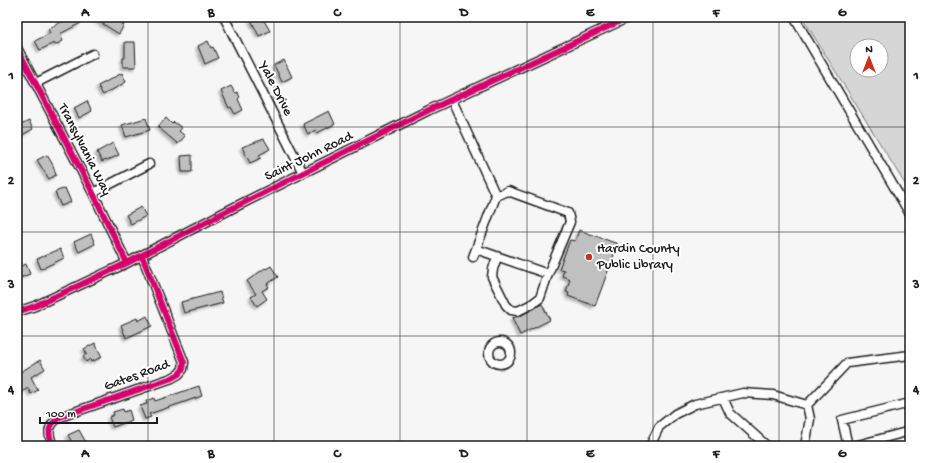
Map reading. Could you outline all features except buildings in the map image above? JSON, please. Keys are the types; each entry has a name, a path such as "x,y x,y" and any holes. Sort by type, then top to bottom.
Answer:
{"street":[{"name":"Yale Drive","path":"224,17 303,173"},
{"name":"Saint John Road","path":"613,24 624,17"},
{"name":"Saint John Road","path":"17,312 35,306 142,256 303,173 452,100 629,17"},
{"path":"794,17 910,214"},
{"name":"Transylvania Way","path":"17,48 93,193 127,263"},
{"path":"36,83 93,54"},
{"path":"452,100 496,196 474,253 497,257 548,274"},
{"path":"93,193 150,164"},
{"path":"496,196 508,191 568,213 570,222 548,274 540,298 518,311 511,310 506,305 492,277 497,257"},
{"name":"Gates Road","path":"53,446 49,431 51,424 60,416 172,378 179,374 182,369 184,362 179,347 161,307 142,256"},
{"path":"807,405 847,363 910,355"},
{"path":"651,446 659,426 675,414 695,404 743,393 773,395 807,405"},
{"path":"723,398 730,413 767,446"},
{"path":"848,446 842,420 910,403"},
{"path":"805,446 810,419 807,405"},
{"path":"854,446 910,431"}],"shaded area":[{"path":"802,17 910,17 910,191 905,184"}],"cycle path":[{"path":"17,312 35,306 127,263 429,110 629,17"},
{"path":"17,48 93,193 127,263"},
{"path":"53,446 49,433 53,423 60,417 172,378 179,374 183,369 184,362 142,256"}],"place":[{"name":"Hardin County Public Library","path":"589,257"}]}
